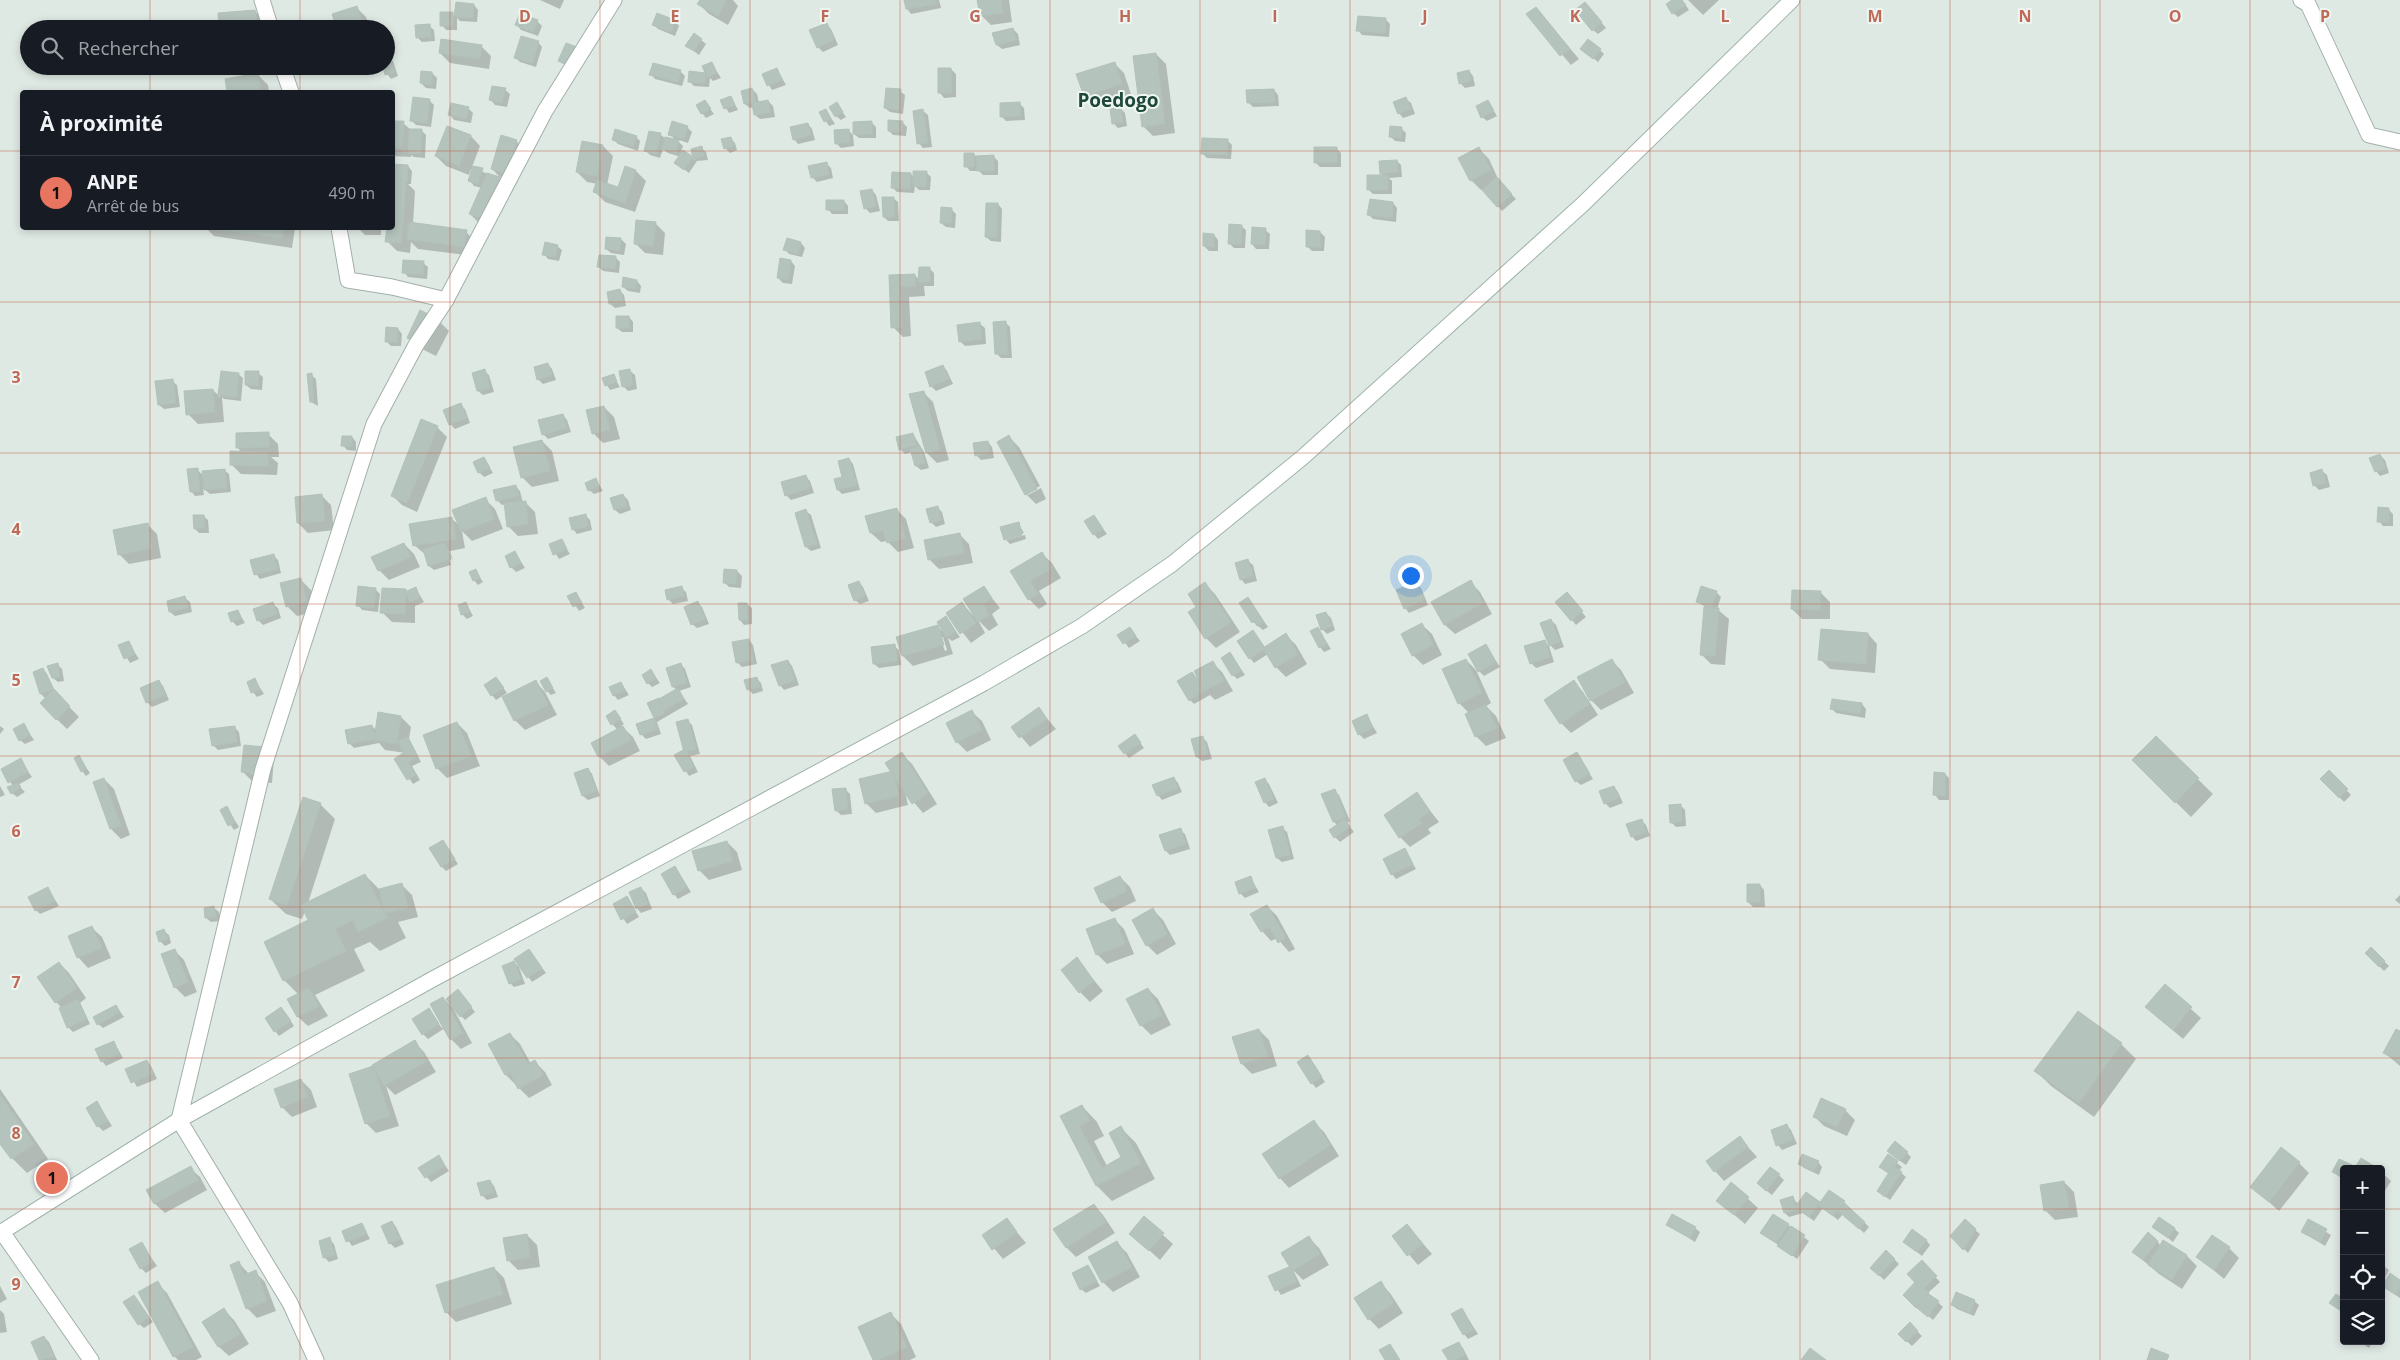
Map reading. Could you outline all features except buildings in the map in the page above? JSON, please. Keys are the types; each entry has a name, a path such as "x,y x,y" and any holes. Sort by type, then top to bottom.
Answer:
{"main road":[{"path":"262,0 268,20"},
{"path":"316,1360 290,1303 179,1120 263,769 374,424 416,345 446,300 545,111 614,0"},
{"path":"92,1360 1,1232 179,1120 433,979 984,683 1082,626 1165,569 1303,457 1568,217 1792,0"},
{"path":"2301,0 2308,4 2369,135 2400,142"},
{"path":"285,75 290,90"},
{"path":"339,230 348,280 392,287 446,300"}],"place":[{"name":"ANPE","path":"52,1178"}],"district":[{"name":"Poedogo","path":"1118,100"}]}
